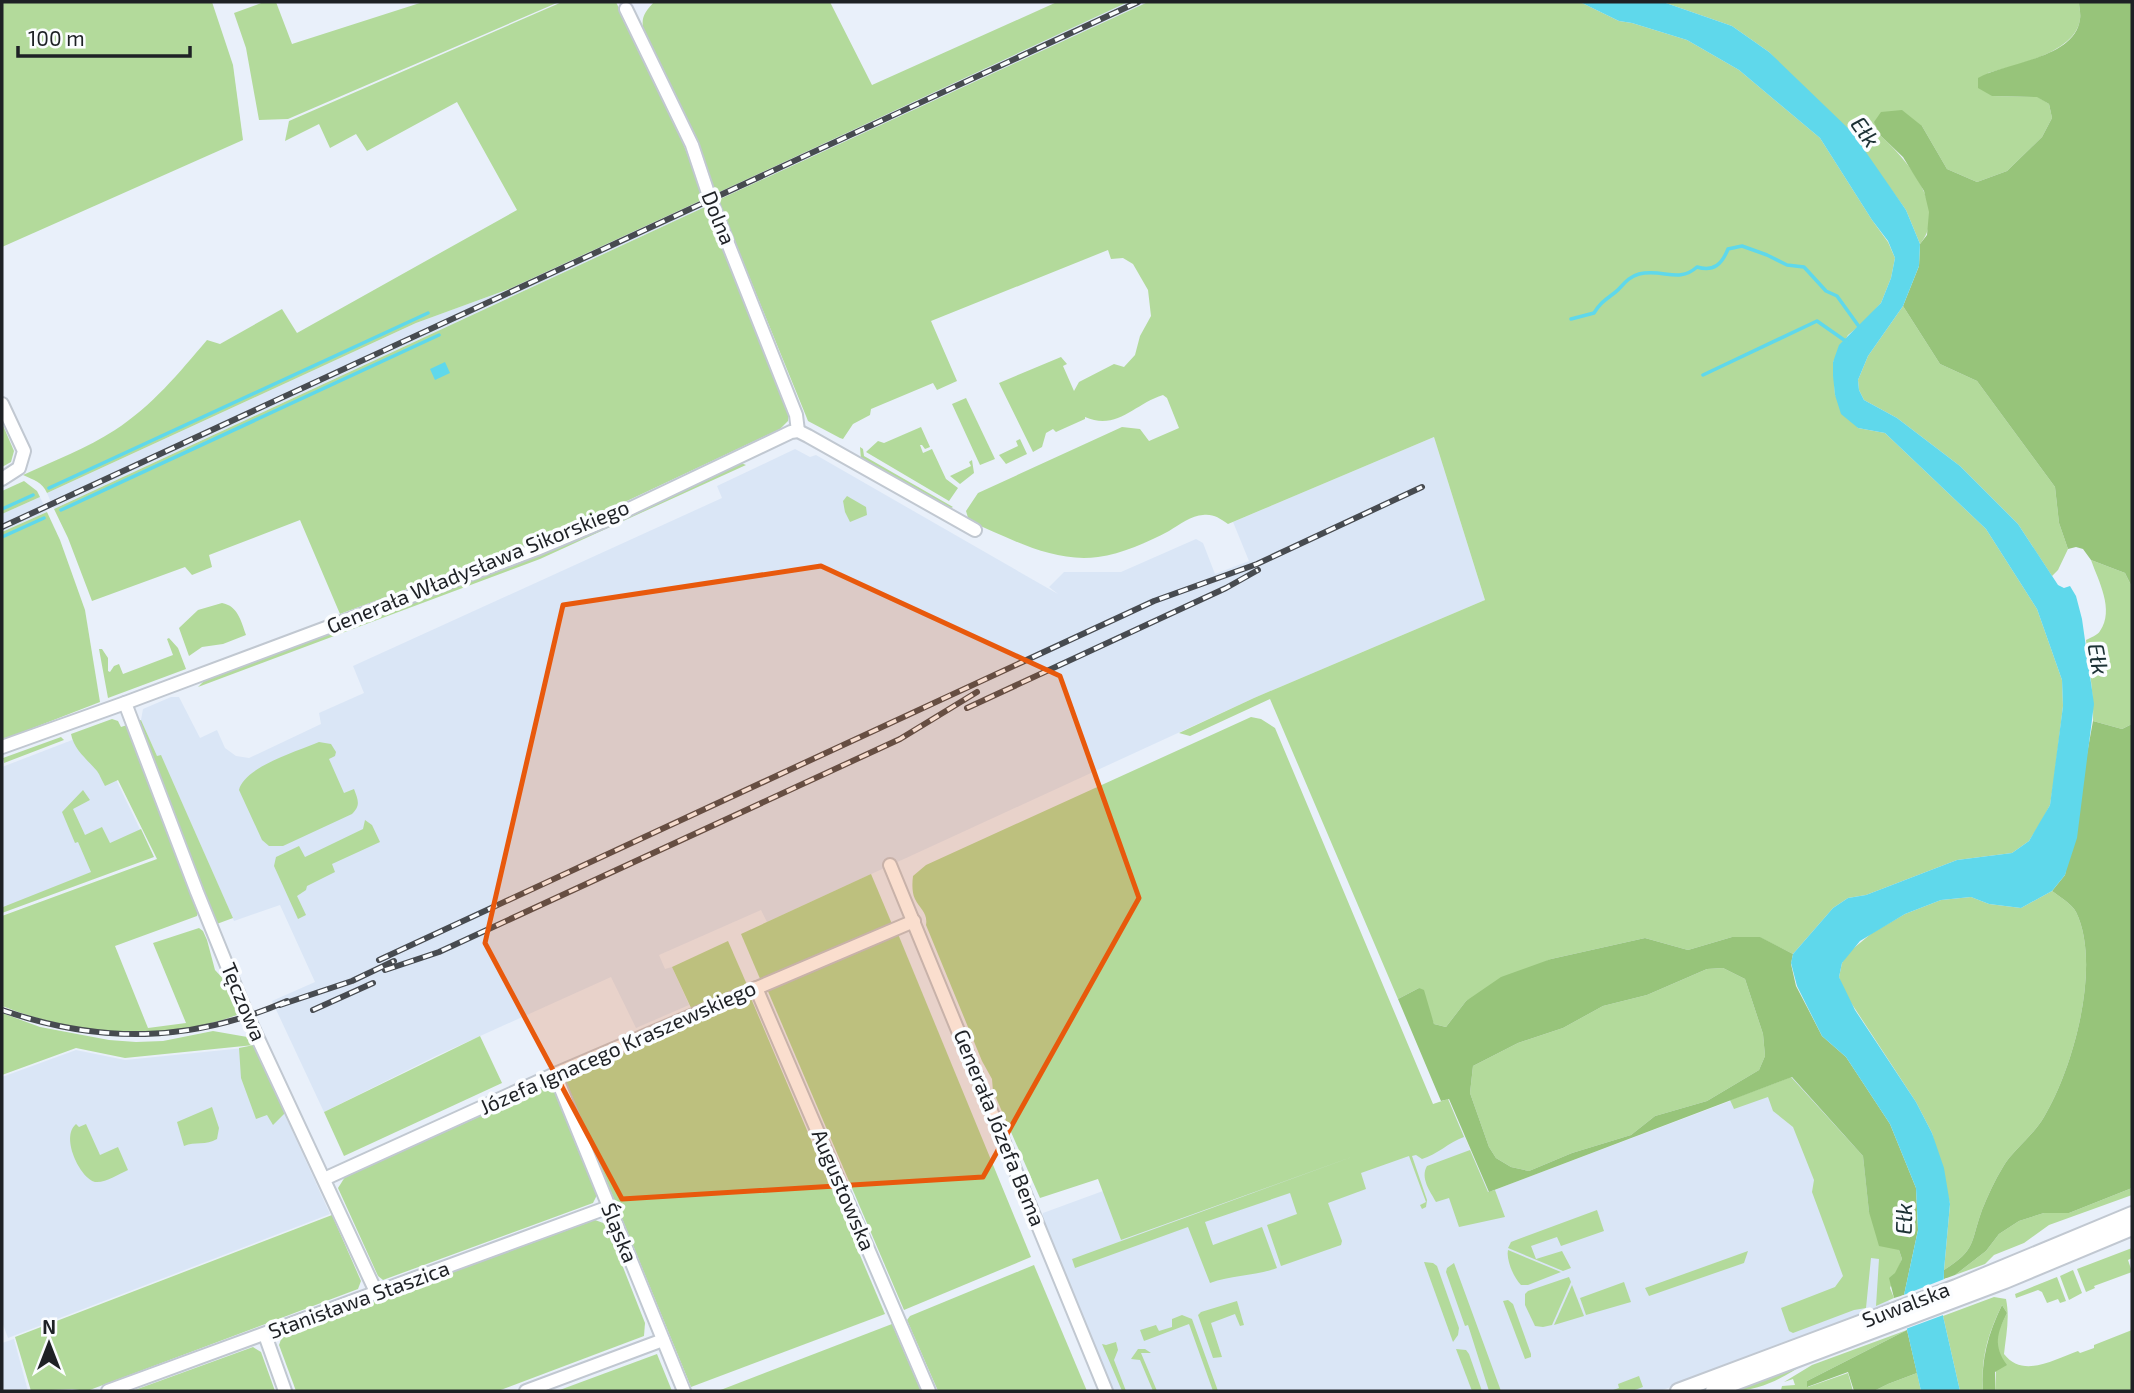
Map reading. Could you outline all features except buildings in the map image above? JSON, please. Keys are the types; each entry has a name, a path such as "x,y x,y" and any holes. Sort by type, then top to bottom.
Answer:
{"street":[{"name":"Dolna","path":"626,9 692,145 708,193 796,415 798,431"},
{"path":"2,404 24,451 21,464 7,476"},
{"path":"798,431 975,530"},
{"name":"Generała Władysława Sikorskiego","path":"2,747 537,549 798,431"},
{"name":"Tęczowa","path":"125,703 242,1003 377,1294"},
{"name":"Generała Józefa Bema","path":"890,865 1107,1391"},
{"name":"Józefa Ignacego Kraszewskiego","path":"324,1179 555,1074 914,920"},
{"name":"Augustowska","path":"756,988 929,1391"},
{"name":"Śląska","path":"555,1074 684,1391"},
{"name":"Stanisława Staszica","path":"108,1391 608,1207"},
{"name":"Suwalska","path":"1957,1293 2132,1214"},
{"name":"Suwalska","path":"1678,1391 1890,1318 2132,1228"},
{"name":"Suwalska","path":"1713,1391 1890,1318"},
{"path":"265,1335 285,1391"},
{"path":"526,1391 663,1340"}],"highlighted area":[{"path":"821,566 1060,676 1139,898 983,1177 622,1199 485,943 563,605"}],"shaded area":[{"path":"1128,2 1148,2 718,200 715,194"},
{"path":"704,199 707,206 54,509 47,493 416,323 509,289"},
{"path":"1434,437 1485,600 1254,698 767,922 761,910 659,955 665,969 672,967 689,1005 636,1028 611,977 436,1056 324,1112 272,1001 315,982 280,905 234,921 161,756 157,757 141,720 143,709 171,697 179,697 200,738 217,730 225,748 236,756 249,758 321,724 319,713 364,693 353,666 722,498 717,486 795,449 810,457 816,455 1058,594 1049,587 1064,572 1121,572 1196,539 1203,543 1215,574 1249,561 1233,522"},
{"path":"40,497 47,512 2,532 2,514"},
{"path":"93,732 153,856 2,911 2,767"},
{"path":"254,1047 330,1214 8,1338 2,1322 2,1077 76,1050 125,1060"},
{"path":"1799,1075 1873,1157 1889,1305 1660,1391 1112,1391 1042,1219 1043,1213 1103,1191 1121,1240 1438,1125 1430,1106 1448,1099 1489,1192"},
{"path":"14,1339 28,1391 2,1391 2,1343"}],"green space":[{"path":"2,2 212,2 233,65 243,140 2,247"},
{"path":"264,2 276,2 292,44 423,2 559,2 288,119 259,120 246,48 234,13"},
{"path":"562,2 616,2 680,135 704,199 509,289 416,323 47,493 40,484 23,475 93,443 128,421 164,388 207,340 220,344 282,309 297,333 517,210 457,102 367,151 356,134 330,148 319,124 285,141 289,121"},
{"path":"654,2 830,2 872,85 1057,2 1128,2 715,194 687,119 644,31 644,15"},
{"path":"1148,2 1580,2 1619,21 1687,40 1739,70 1820,138 1888,242 1895,258 1891,278 1881,303 1848,335 1833,362 1835,395 1858,428 1885,433 1986,529 2037,609 2062,680 2063,706 2050,805 2029,841 2012,853 1957,860 1866,895 1848,898 1833,908 1793,954 1759,937 1732,937 1688,950 1645,938 1551,959 1466,1001 1446,1027 1434,1024 1419,988 1398,999 1270,699 1190,736 1179,733 1254,698 1485,600 1434,437 1228,524 1213,516 1199,515 1135,547 1098,557 1064,556 1032,548 969,521 966,511 978,493 1122,427 1140,429 1149,441 1179,428 1167,398 1163,395 1116,419 1107,421 1085,417 1056,432 1053,429 1046,433 1042,447 1033,452 999,383 1061,357 1067,364 1063,366 1074,391 1079,382 1114,364 1124,367 1135,355 1140,336 1151,316 1148,290 1133,264 1123,258 1111,259 1108,250 931,321 957,381 937,390 933,383 871,409 870,415 853,424 843,439 808,421 718,200"},
{"path":"1663,2 2079,2 2080,17 2076,31 2056,49 2043,56 1988,73 1992,96 2038,97 2049,104 2052,118 2042,137 2007,171 1977,182 1947,169 1922,126 1880,135 1912,171 1927,200 1930,215 1928,230 1920,244 1906,210 1880,174 1769,52 1732,26"},
{"path":"2079,2 2132,2 2132,587 2125,573 2091,560 2083,549 2068,549 2059,523 2055,487 1977,381 1940,364 1903,306 1919,266 1920,244 1927,235 1929,212 1924,191 1903,157 1880,135 1874,122 1881,112 1902,110 1922,126 1947,169 1977,182 2007,171 2042,137 2052,118 2049,104 2037,97 1992,96 1978,88 1978,78 2038,57 2066,43 2075,32 2080,19"},
{"path":"707,206 789,412 788,421 780,429 561,532 340,614 300,520 209,555 212,567 192,575 185,567 92,601 54,509"},
{"path":"1903,306 1940,364 1977,381 2055,487 2059,523 2068,549 2058,570 2052,576 2018,524 1960,466 1897,418 1864,400 1858,380 1868,356"},
{"path":"966,398 995,459 980,465 952,404"},
{"path":"2,423 14,451 11,462 2,467"},
{"path":"921,427 930,447 925,449 920,445 923,453 932,449 946,479 958,488 949,501 866,452 878,441 884,443"},
{"path":"1020,439 1027,454 1006,464 999,455 1018,446 1016,441"},
{"path":"860,447 864,456 953,507 949,509 861,459"},
{"path":"972,460 974,473 960,484 950,476 971,466 969,462"},
{"path":"741,463 746,465 540,559 198,687 204,681 539,555"},
{"path":"24,481 37,491 40,497 2,514 2,491"},
{"path":"847,496 866,507 867,515 850,522 843,501"},
{"path":"47,512 85,610 100,702 2,740 2,532"},
{"path":"2091,560 2125,573 2132,587 2132,724 2122,729 2093,721 2086,640 2099,632 2104,623 2106,605"},
{"path":"222,603 235,611 246,635 223,644 202,647 189,656 179,628 198,610"},
{"path":"167,639 178,648 186,669 108,698 99,649 102,649 108,658 108,671 119,664 123,674 173,655"},
{"path":"1251,717 1261,719 1275,728 1433,1104 1448,1099 1464,1137 1422,1159 1416,1155 1412,1156 1427,1200 1426,1207 1422,1209 1420,1205 1426,1202 1409,1156 1361,1173 1366,1189 1328,1203 1342,1241 1341,1245 1281,1266 1267,1225 1297,1214 1290,1193 1205,1222 1213,1245 1262,1227 1277,1268 1210,1283 1188,1227 1075,1268 1072,1259 1360,1154 1121,1240 1098,1179 1040,1198 993,1091 992,1079 982,1061 926,925 925,914 914,897 913,876 926,865"},
{"path":"112,719 118,721 121,727 127,725 198,912 197,916 115,946 148,1028 186,1023 153,943 199,928 207,940 215,970 227,983 240,1014 181,1029 121,1032 61,1024 2,1006 2,916 157,859 118,780 105,786 97,771 78,750 71,734"},
{"path":"141,720 157,756 161,755 233,918 214,925 138,721"},
{"path":"2093,721 2122,729 2132,724 2132,1188 2069,1213 2044,1213 2019,1221 1999,1234 1986,1251 1955,1275 1944,1279 1944,1270 1955,1263 1971,1245 1984,1204 2003,1167 2044,1117 2055,1097 2074,1045 2085,987 2083,934 2074,909 2052,891 2065,875"},
{"path":"61,737 64,740 4,763 3,758"},
{"path":"319,742 331,744 336,752 335,756 329,759 344,793 354,789 357,808 352,814 283,846 269,846 262,840 239,790 243,782 261,767"},
{"path":"83,790 90,800 73,809 85,835 102,827 110,843 141,829 154,857 2,913 2,904 3,907 91,872 62,812"},
{"path":"365,820 372,825 380,842 332,864 335,872 307,886 306,890 297,896 306,915 298,919 274,866 276,857 299,846 305,857 363,829"},
{"path":"871,874 892,924 761,981 741,934"},
{"path":"2052,891 2074,909 2083,934 2085,987 2074,1045 2055,1097 2044,1117 2007,1161 1994,1182 1971,1244 1955,1263 1944,1270 1950,1204 1932,1133 1916,1102 1844,992 1839,977 1842,963 1849,952 1872,933 1905,914 1941,900 1971,897 1989,904 2021,908"},
{"path":"898,934 1031,1257 904,1310 767,989"},
{"path":"1732,937 1760,937 1793,954 1791,964 1796,986 1822,1036 1846,1057 1890,1124 1916,1188 1918,1230 1904,1295 1894,1298 1889,1278 1895,1273 1902,1259 1899,1250 1879,1246 1869,1212 1863,1156 1792,1077 1489,1192 1449,1099 1441,1101 1398,999 1419,988 1424,990 1434,1024 1446,1027 1466,1001 1501,977 1551,959 1645,938 1688,950","holes":["1723,968 1745,979 1763,1034 1765,1056 1759,1070 1707,1101 1655,1116 1631,1135 1572,1153 1529,1171 1511,1167 1496,1158 1489,1147 1470,1093 1473,1066 1518,1043 1563,1028 1603,1006 1647,995 1707,969"]},
{"path":"728,941 748,987 692,1010 672,967"},
{"path":"1723,968 1745,979 1763,1034 1765,1056 1759,1070 1707,1101 1655,1116 1631,1135 1572,1153 1529,1171 1511,1167 1496,1158 1489,1147 1470,1093 1473,1066 1518,1043 1563,1028 1603,1006 1647,995 1707,969"},
{"path":"750,996 885,1314 691,1387 564,1077"},
{"path":"2,1013 40,1027 109,1040 163,1041 213,1031 253,1038 285,1113 273,1125 267,1115 256,1119 241,1078 239,1048 254,1045 125,1058 76,1048 2,1075"},
{"path":"480,1036 502,1083 344,1156 324,1112"},
{"path":"1791,1077 1863,1156 1869,1212 1899,1250 1902,1259 1890,1288 1894,1298 1876,1306 1879,1259 1871,1258 1866,1308 1793,1333 1789,1331 1781,1308 1835,1287 1843,1276 1812,1192 1814,1180 1793,1127 1773,1111 1768,1097 1734,1109 1730,1100"},
{"path":"547,1086 553,1088 597,1195 593,1203 383,1280 378,1276 338,1188 345,1177"},
{"path":"212,1107 219,1128 217,1139 184,1146 177,1122"},
{"path":"76,1124 79,1127 86,1124 100,1155 118,1147 128,1170 101,1182 91,1180 85,1175 71,1149 71,1131"},
{"path":"1470,1150 1488,1192 1495,1190 1505,1217 1459,1227 1449,1198 1436,1202 1427,1184 1425,1171 1427,1166"},
{"path":"2132,1188 2132,1195 2049,1225 2024,1243 1994,1255 1985,1264 1955,1275 1986,1251 1999,1234 2019,1221 2044,1213 2069,1213"},
{"path":"1597,1210 1604,1231 1561,1246 1557,1237 1531,1246 1536,1259 1562,1251 1571,1268 1563,1271 1508,1248 1511,1242"},
{"path":"332,1215 361,1281 358,1289 87,1391 31,1391 15,1337"},
{"path":"595,1220 606,1224 645,1323 644,1336 498,1391 296,1391 279,1345 283,1334"},
{"path":"2132,1248 2132,1258 2128,1260 2132,1272 2094,1286 2095,1288 2086,1292 2077,1269"},
{"path":"1508,1250 1561,1272 1528,1285 1521,1285 1511,1268"},
{"path":"1748,1251 1744,1263 1649,1296 1645,1288"},
{"path":"1424,1262 1437,1266 1459,1328 1453,1342"},
{"path":"1454,1263 1501,1391 1489,1391 1468,1325 1465,1326 1446,1272"},
{"path":"1034,1265 1087,1391 938,1391 907,1320 910,1316"},
{"path":"2073,1270 2082,1293 2069,1300 2060,1276"},
{"path":"1569,1277 1571,1282 1552,1325 1535,1326 1525,1305 1525,1294"},
{"path":"2057,1277 2066,1301 2060,1303 2058,1299 2047,1303 2042,1292 2038,1290 2016,1298 2015,1294"},
{"path":"1624,1282 1631,1302 1586,1315 1580,1298"},
{"path":"1572,1285 1584,1316 1554,1325"},
{"path":"1994,1297 2006,1299 2008,1320 2004,1354 2020,1365 2039,1365 2078,1351 2080,1353 2132,1330 2132,1391 1995,1391 1998,1331 2007,1313 2002,1305 1986,1347 1983,1391 1960,1391 1943,1316"},
{"path":"1508,1300 1513,1304 1531,1357 1525,1359 1503,1301"},
{"path":"1237,1301 1244,1325 1240,1326 1235,1314 1211,1323 1222,1357 1213,1358 1198,1315"},
{"path":"2002,1305 2007,1313 1999,1333 1998,1345 2007,1365 1995,1372 1995,1391 1983,1391 1986,1347"},
{"path":"1182,1315 1192,1319 1218,1391 1213,1391 1189,1324 1144,1341 1140,1330 1156,1325 1159,1331 1172,1327 1172,1319"},
{"path":"892,1324 921,1391 718,1391"},
{"path":"1907,1330 1807,1381 1808,1387 1848,1373 1853,1391 1771,1391 1781,1390 1782,1386 1795,1385 1793,1379 1784,1382 1812,1365"},
{"path":"1907,1330 1917,1373 1874,1391 1854,1391 1848,1372 1807,1387 1807,1381"},
{"path":"1116,1342 1118,1350 1114,1360 1126,1391 1122,1391 1102,1344"},
{"path":"253,1347 261,1352 275,1391 132,1391"},
{"path":"1138,1349 1151,1353 1141,1353 1157,1391 1153,1391 1140,1360 1131,1359"},
{"path":"1456,1349 1466,1350 1469,1354 1482,1391 1472,1391"},
{"path":"657,1354 672,1391 557,1391"},
{"path":"1806,1363 1763,1386 1733,1391"},
{"path":"1917,1373 1921,1391 1874,1391 1888,1384"},
{"path":"1639,1376 1643,1387 1632,1391 1610,1391 1619,1388 1618,1384"}],"water":[{"path":"1580,2 1663,2 1732,26 1769,52 1852,132 1906,210 1920,244 1919,266 1903,306 1868,356 1858,380 1859,390 1864,400 1897,418 1960,466 2018,524 2058,585 2064,588 2070,586 2076,596 2082,619 2094,704 2077,838 2065,875 2052,891 2021,908 1989,904 1971,897 1941,900 1905,914 1860,941 1842,963 1839,977 1855,1010 1916,1102 1932,1133 1944,1168 1950,1204 1943,1316 1960,1391 1921,1391 1907,1330 1904,1295 1918,1230 1916,1188 1890,1124 1846,1057 1822,1036 1797,986 1791,963 1793,954 1833,908 1848,898 1866,895 1957,860 2012,853 2029,841 2050,805 2063,706 2062,680 2037,609 1986,529 1885,433 1858,428 1841,414 1835,395 1833,362 1839,345 1881,303 1891,278 1895,258 1888,241 1820,138 1739,70 1687,40 1619,21"},
{"path":"445,362 450,373 435,380 430,369"}],"pier":[{"path":"1947,1278 1946,1314 1903,1330 1901,1296"}],"waterway":[{"path":"1571,319 1594,313 1602,302 1634,276 1648,273 1677,275 1697,267 1713,267 1720,263 1728,249 1742,246 1787,265 1804,267 1826,291 1837,296 1860,328"},
{"path":"49,488 428,313"},
{"path":"1703,375 1817,321 1847,342"},
{"path":"61,510 439,335"},
{"path":"2,509 33,495"},
{"path":"2,537 44,518"}],"railway":[{"path":"2,527 1138,2"},
{"path":"379,960 1154,601 1257,564 1422,487"},
{"path":"967,708 1226,588 1258,570"},
{"path":"385,970 439,952 900,739 977,692"},
{"path":"280,1005 352,981 394,961"},
{"path":"313,1010 373,983"},
{"path":"2,1010 74,1029 145,1034 216,1025 287,1001"}],"water label":[{"name":"Ełk","path":"1865,132"},
{"name":"Ełk","path":"2098,659"},
{"name":"Ełk","path":"1904,1219"}]}
